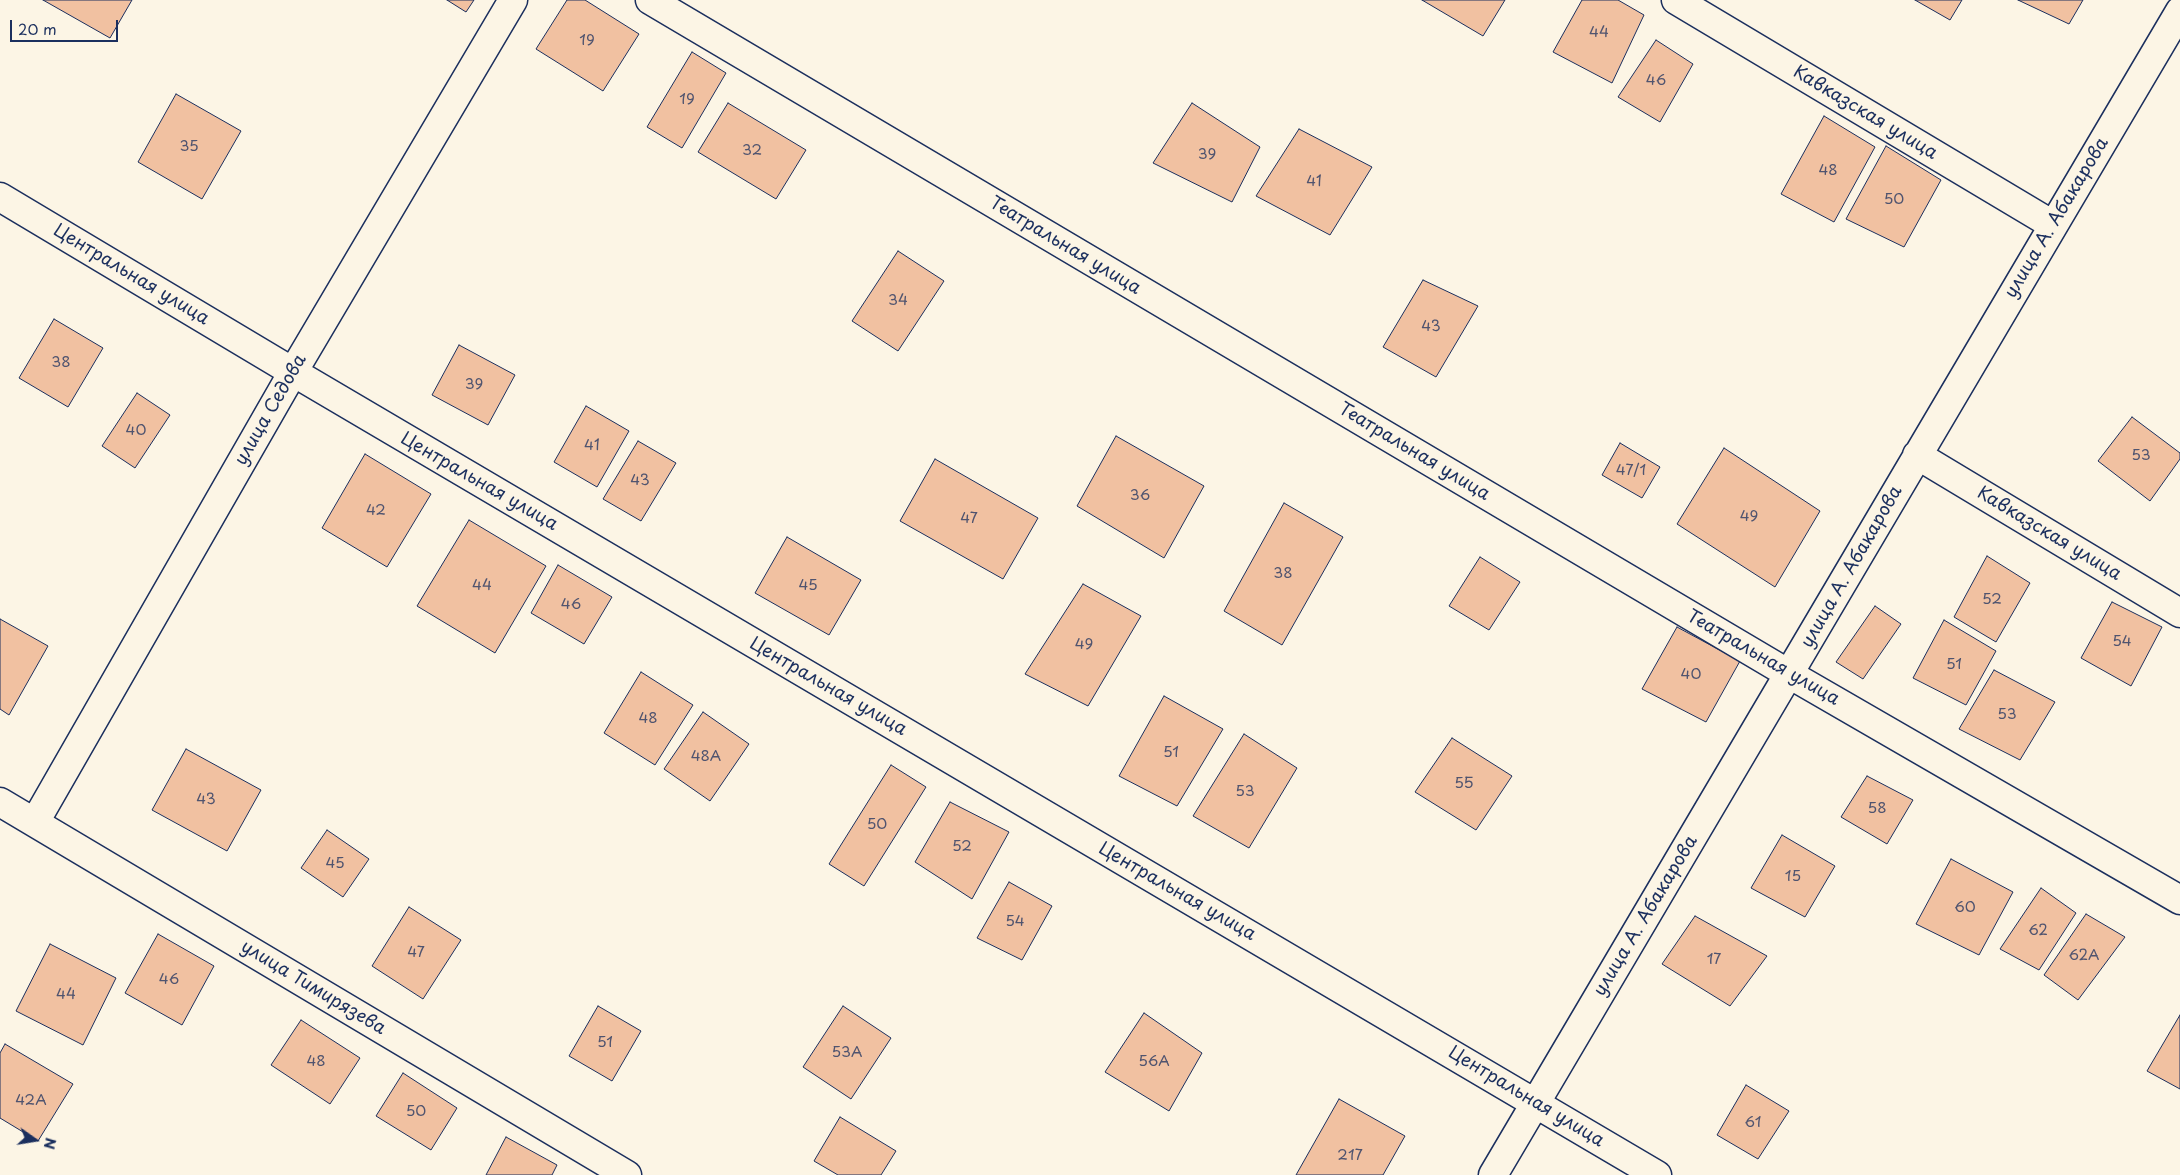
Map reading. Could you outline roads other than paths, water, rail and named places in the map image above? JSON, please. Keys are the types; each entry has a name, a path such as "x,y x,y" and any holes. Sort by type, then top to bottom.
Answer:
{"street":[{"name":"улица Седова","path":"34,822 292,372 513,0"},
{"name":"Театральная улица","path":"650,0 1789,674 2180,900"},
{"name":"Кавказская улица","path":"1676,0 2053,225"},
{"name":"улица А. Абакарова","path":"1493,1175 2180,11"},
{"name":"Центральная улица","path":"0,197 292,372 1657,1175"},
{"name":"Кавказская улица","path":"1917,455 2180,613"},
{"name":"улица Тимирязева","path":"0,802 627,1175"}]}
